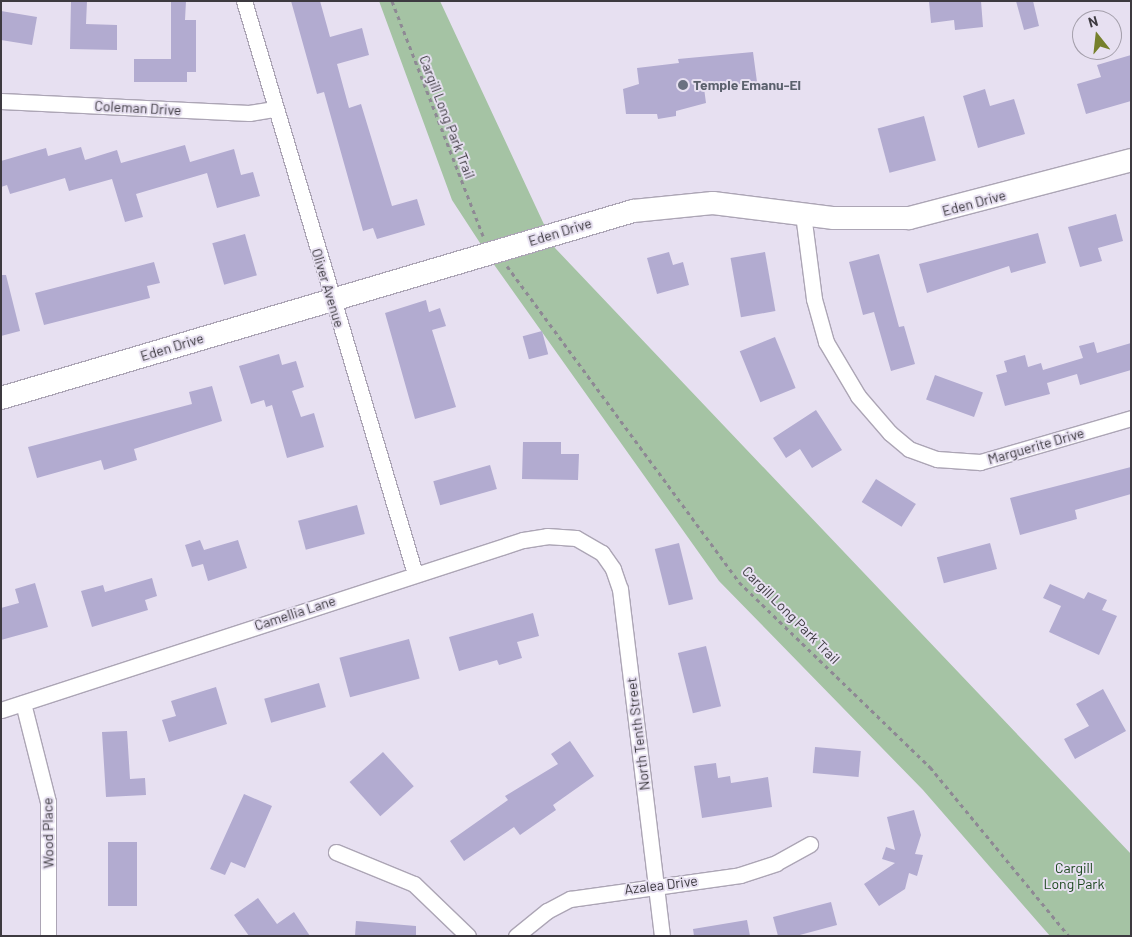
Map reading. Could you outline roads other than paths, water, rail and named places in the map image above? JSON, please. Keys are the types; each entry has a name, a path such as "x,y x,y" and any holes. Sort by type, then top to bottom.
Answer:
{"street":[{"name":"Oliver Avenue","path":"244,1 331,300 415,574"},
{"name":"Coleman Drive","path":"1,101 249,113 275,109"},
{"name":"Eden Drive","path":"1,398 652,207 721,203 803,214 876,220 909,218 1131,160"},
{"name":"Marguerite Drive","path":"803,214 814,298 826,342 858,396 904,446 937,459 980,462 1131,418"},
{"name":"Camellia Lane","path":"1,710 415,574 535,537 567,536 590,544"},
{"name":"North Tenth Street","path":"590,544 610,564 622,600 662,936"},
{"name":"Wood Place","path":"23,703 48,802 48,936"},
{"name":"Azalea Drive","path":"516,936 547,911 570,899 753,872 810,844"},
{"path":"336,852 414,884 468,936"}],"place":[{"name":"Temple Emanu-El","path":"683,85"}],"park label":[{"name":"Cargill Long Park","path":"1074,876"}]}
